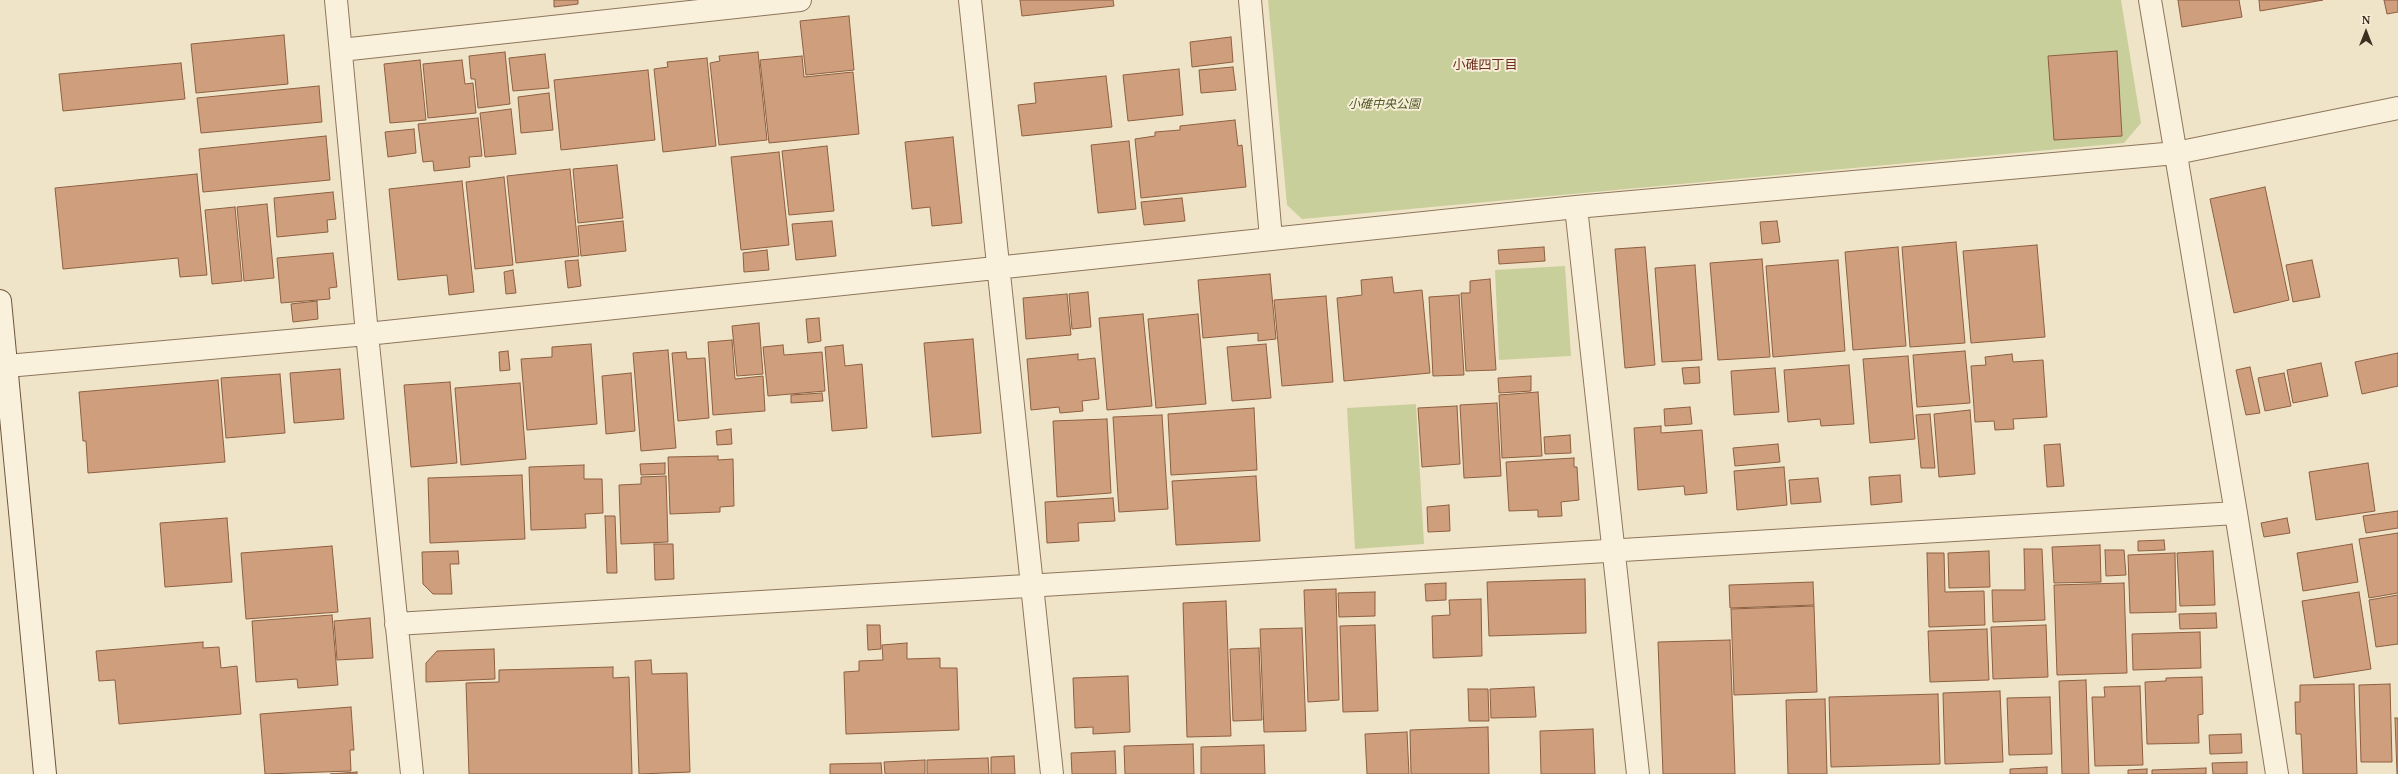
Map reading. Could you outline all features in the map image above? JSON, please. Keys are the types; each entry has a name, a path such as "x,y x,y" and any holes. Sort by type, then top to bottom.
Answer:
{"street":[{"path":"336,0 366,334 412,774"},
{"path":"341,50 800,0"},
{"path":"970,0 1052,774"},
{"path":"1250,0 1272,238"},
{"path":"2150,0 2236,513 2277,774"},
{"path":"7,366 366,334 1576,207 2176,153 2398,108"},
{"path":"1576,207 1638,774"},
{"path":"0,301 45,774"},
{"path":"396,624 2236,513"}],"green space":[{"name":"小碓中央公園","path":"1268,0 2121,0 2141,123 2124,143 1302,219 1287,205"},
{"path":"1565,266 1571,356 1499,360 1495,270"},
{"path":"1416,404 1424,544 1355,549 1347,408"}],"building":[{"path":"554,0 578,0 578,4 554,7"},
{"path":"1020,0 1113,0 1114,6 1022,16"},
{"path":"2178,0 2239,0 2242,17 2182,27"},
{"path":"2259,0 2323,0 2260,11"},
{"path":"2384,0 2398,0 2398,12 2387,14"},
{"path":"849,16 854,70 806,75 800,21"},
{"path":"284,35 288,84 196,93 191,44"},
{"path":"1231,37 1233,62 1192,67 1190,42"},
{"path":"2117,51 2122,136 2054,140 2048,56"},
{"path":"505,52 510,104 478,108 475,79 471,79 469,56"},
{"path":"758,52 767,140 719,145 710,63 720,61 719,56"},
{"path":"545,54 549,88 513,91 509,58"},
{"path":"802,56 804,77 853,72 859,134 769,143 760,60"},
{"path":"707,58 716,146 663,152 654,69 668,67 667,62"},
{"path":"420,60 426,120 390,123 384,64"},
{"path":"462,60 465,84 473,83 476,113 428,118 423,64"},
{"path":"181,63 185,99 63,111 59,74"},
{"path":"1233,67 1236,90 1201,93 1199,70"},
{"path":"1179,69 1183,115 1128,121 1123,75"},
{"path":"648,70 655,140 561,150 554,80"},
{"path":"1106,76 1112,127 1022,136 1018,105 1036,103 1034,83"},
{"path":"319,86 322,122 201,133 197,98"},
{"path":"549,93 553,130 521,133 518,97"},
{"path":"511,109 516,154 485,157 480,113"},
{"path":"478,118 482,156 469,157 470,167 434,171 433,161 423,162 418,124"},
{"path":"1235,120 1238,146 1242,145 1246,187 1141,198 1135,139 1155,136 1155,132 1180,130 1180,126"},
{"path":"414,129 416,153 388,157 385,132"},
{"path":"326,136 330,180 203,192 199,149"},
{"path":"953,137 962,223 932,226 930,207 912,209 905,142"},
{"path":"1129,141 1136,209 1098,213 1091,145"},
{"path":"827,146 834,211 789,215 782,151"},
{"path":"779,152 789,245 741,250 731,157"},
{"path":"617,165 623,218 578,223 573,169"},
{"path":"570,169 579,256 516,263 507,176"},
{"path":"197,174 207,275 180,277 178,258 63,269 55,188"},
{"path":"504,177 513,265 475,269 466,182"},
{"path":"462,181 474,292 449,295 447,275 398,280 389,189"},
{"path":"2265,187 2289,300 2234,313 2210,199"},
{"path":"333,192 336,219 327,220 328,232 277,237 274,198"},
{"path":"1182,198 1185,221 1144,225 1141,202"},
{"path":"267,204 274,278 244,281 237,207"},
{"path":"235,207 242,281 212,284 205,210"},
{"path":"623,221 626,251 581,256 578,226"},
{"path":"832,221 836,256 796,260 792,224"},
{"path":"1777,221 1780,242 1762,244 1760,222"},
{"path":"1956,242 1965,343 1910,347 1902,247"},
{"path":"2037,245 2045,337 1971,343 1963,251"},
{"path":"1544,247 1545,261 1499,264 1498,250"},
{"path":"1645,247 1655,365 1625,368 1615,249"},
{"path":"1898,247 1906,346 1853,350 1845,252"},
{"path":"767,250 769,270 744,272 743,253"},
{"path":"333,253 337,287 329,288 330,299 281,303 277,258"},
{"path":"1762,259 1770,357 1718,360 1710,263"},
{"path":"578,260 581,286 568,288 565,261"},
{"path":"1838,260 1845,351 1773,357 1766,266"},
{"path":"2312,260 2320,297 2293,302 2286,265"},
{"path":"1695,265 1702,360 1662,362 1655,268"},
{"path":"513,270 516,293 506,294 504,272"},
{"path":"1270,274 1276,339 1258,341 1258,333 1203,338 1198,280"},
{"path":"1392,277 1394,293 1422,290 1430,373 1344,381 1337,298 1362,295 1361,280"},
{"path":"1490,279 1496,370 1466,371 1461,293 1470,293 1470,281"},
{"path":"1088,292 1091,327 1072,329 1069,294"},
{"path":"1067,294 1071,335 1026,339 1023,298"},
{"path":"1459,295 1464,375 1433,376 1429,297"},
{"path":"1326,296 1333,382 1282,386 1274,300"},
{"path":"317,301 318,319 293,322 291,304"},
{"path":"1143,314 1152,406 1107,410 1099,318"},
{"path":"1198,314 1206,404 1156,408 1148,319"},
{"path":"819,318 821,341 808,343 806,319"},
{"path":"759,323 763,374 737,376 732,326"},
{"path":"973,339 981,433 932,437 924,343"},
{"path":"732,340 735,379 763,376 765,411 713,415 708,342"},
{"path":"591,344 597,424 527,430 521,359 552,357 552,347"},
{"path":"1266,344 1271,398 1232,401 1227,347"},
{"path":"783,345 784,355 822,352 825,391 768,396 763,347"},
{"path":"843,345 845,366 862,364 867,428 832,431 825,347"},
{"path":"668,350 676,448 641,451 633,353"},
{"path":"508,351 510,370 500,371 499,352"},
{"path":"1965,351 1970,403 1917,407 1913,355"},
{"path":"686,352 687,359 705,358 709,418 678,421 672,353"},
{"path":"2398,353 2398,386 2362,394 2355,362"},
{"path":"1078,354 1078,360 1095,358 1099,399 1082,401 1083,411 1060,413 1059,407 1031,410 1027,359"},
{"path":"2012,354 2013,362 2043,360 2047,417 2013,419 2014,429 1995,430 1994,421 1975,422 1971,366 1986,365 1985,357"},
{"path":"1908,356 1915,439 1870,443 1863,359"},
{"path":"2321,363 2328,396 2293,403 2287,370"},
{"path":"1849,365 1854,424 1821,426 1820,419 1788,422 1784,370"},
{"path":"1699,367 1700,383 1684,384 1682,368"},
{"path":"2250,367 2260,413 2246,415 2236,370"},
{"path":"1775,368 1779,412 1734,415 1731,371"},
{"path":"340,369 344,419 294,423 290,373"},
{"path":"631,373 635,431 606,434 602,376"},
{"path":"2284,373 2291,406 2265,411 2258,378"},
{"path":"280,374 285,433 226,438 221,378"},
{"path":"1531,376 1531,391 1499,393 1498,378"},
{"path":"218,380 225,462 88,473 86,441 83,441 79,392"},
{"path":"450,382 457,463 411,467 404,385"},
{"path":"520,383 526,459 461,465 455,388"},
{"path":"1538,392 1542,456 1502,458 1499,395"},
{"path":"822,393 823,401 791,403 791,395"},
{"path":"1497,403 1501,476 1464,478 1460,405"},
{"path":"1457,406 1460,464 1422,467 1418,408"},
{"path":"1690,407 1692,424 1665,426 1664,409"},
{"path":"1254,408 1257,470 1171,475 1168,414"},
{"path":"1970,410 1975,474 1939,477 1934,414"},
{"path":"1930,414 1935,468 1921,468 1916,415"},
{"path":"1162,415 1168,509 1119,512 1113,417"},
{"path":"1107,419 1111,493 1057,497 1053,421"},
{"path":"1661,426 1661,433 1702,430 1707,493 1685,495 1684,486 1638,490 1634,428"},
{"path":"731,429 732,444 717,445 716,431"},
{"path":"1570,435 1571,453 1545,454 1544,437"},
{"path":"1778,444 1780,462 1735,466 1733,448"},
{"path":"2060,444 2064,486 2047,487 2044,445"},
{"path":"718,456 718,460 733,459 734,506 720,507 720,512 670,514 668,457"},
{"path":"1574,458 1574,467 1577,467 1579,500 1561,502 1562,516 1538,517 1538,510 1509,511 1506,462"},
{"path":"665,463 665,474 641,475 640,464"},
{"path":"2368,463 2375,511 2316,520 2309,472"},
{"path":"584,465 584,479 602,479 603,513 585,514 586,528 531,530 529,467"},
{"path":"1784,467 1787,505 1737,510 1734,471"},
{"path":"522,475 525,539 430,543 428,478"},
{"path":"1900,475 1902,502 1871,505 1869,477"},
{"path":"666,476 668,542 621,544 619,485 641,484 641,477"},
{"path":"1256,476 1260,541 1176,545 1172,481"},
{"path":"1818,478 1821,502 1791,504 1789,480"},
{"path":"1113,498 1115,521 1078,523 1079,541 1047,543 1045,502"},
{"path":"1449,505 1450,531 1428,532 1427,507"},
{"path":"2398,511 2398,528 2366,533 2363,516"},
{"path":"605,516 615,516 617,573 607,573"},
{"path":"227,518 232,582 165,587 160,523"},
{"path":"2287,518 2290,533 2264,537 2261,523"},
{"path":"2398,533 2398,593 2369,598 2359,539"},
{"path":"2164,540 2165,550 2138,551 2138,541"},
{"path":"654,544 673,544 674,579 655,580"},
{"path":"2352,544 2358,582 2303,591 2297,553"},
{"path":"2100,545 2101,582 2054,583 2052,547"},
{"path":"332,546 338,612 246,619 241,553"},
{"path":"2024,549 2042,549 2045,620 1993,622 1992,590 2025,590"},
{"path":"2105,550 2124,550 2126,575 2106,576"},
{"path":"458,551 459,564 450,564 452,594 433,594 423,584 422,552"},
{"path":"1989,551 1990,587 1949,588 1948,553"},
{"path":"2213,551 2215,605 2180,606 2177,553"},
{"path":"1927,553 1944,553 1945,592 1984,591 1985,625 1929,627"},
{"path":"2175,553 2176,612 2130,613 2128,555"},
{"path":"1585,579 1586,633 1489,636 1487,582"},
{"path":"1813,582 1814,605 1730,608 1729,585"},
{"path":"1446,583 1446,600 1426,601 1425,584"},
{"path":"2124,583 2127,673 2057,675 2054,585"},
{"path":"1336,589 1339,700 1308,702 1304,590"},
{"path":"1375,592 1375,616 1339,617 1338,593"},
{"path":"2359,592 2371,669 2314,678 2302,601"},
{"path":"2398,595 2398,644 2376,647 2369,600"},
{"path":"1481,599 1482,656 1433,658 1432,616 1450,615 1449,600"},
{"path":"1226,601 1231,736 1187,737 1183,603"},
{"path":"1814,606 1817,692 1734,695 1731,609"},
{"path":"2216,613 2217,628 2180,629 2179,614"},
{"path":"332,615 338,685 298,688 297,679 256,682 252,621"},
{"path":"370,618 373,658 337,660 334,621"},
{"path":"867,625 880,625 881,649 868,650"},
{"path":"1375,625 1378,711 1343,712 1340,626"},
{"path":"2046,625 2048,677 1993,679 1991,627"},
{"path":"1302,628 1306,731 1264,732 1260,629"},
{"path":"1987,629 1989,680 1930,682 1928,631"},
{"path":"2200,632 2201,668 2133,670 2132,634"},
{"path":"1730,640 1735,774 1663,774 1658,642"},
{"path":"203,642 203,648 219,647 221,668 237,666 241,714 119,724 115,680 99,681 96,651"},
{"path":"907,643 907,659 940,658 940,668 957,668 959,730 846,734 844,672 859,671 859,661 883,660 882,645"},
{"path":"1259,648 1262,720 1233,721 1230,649"},
{"path":"494,649 495,679 426,682 426,663 437,651"},
{"path":"651,660 652,674 687,673 690,772 639,774 635,661"},
{"path":"613,667 613,678 629,677 632,774 469,774 466,683 499,682 499,670"},
{"path":"1128,676 1130,732 1093,734 1093,727 1075,728 1073,678"},
{"path":"2202,677 2203,714 2198,715 2199,743 2147,744 2145,682 2166,681 2166,678"},
{"path":"2086,680 2089,774 2062,774 2059,681"},
{"path":"2354,684 2357,774 2303,774 2301,734 2296,734 2295,702 2300,702 2300,685"},
{"path":"2390,684 2392,762 2361,762 2359,685"},
{"path":"2140,686 2143,765 2095,766 2092,697 2105,697 2104,687"},
{"path":"1534,687 1536,717 1491,718 1490,689"},
{"path":"1468,689 1488,689 1489,721 1469,721"},
{"path":"2000,691 2003,762 1945,764 1943,693"},
{"path":"1938,694 1940,764 1831,767 1829,697"},
{"path":"2050,697 2052,754 2009,755 2007,698"},
{"path":"1825,699 1827,774 1788,774 1786,700"},
{"path":"351,707 354,750 350,750 351,771 265,774 260,714"},
{"path":"2395,718 2398,718 2398,774 2397,774"},
{"path":"1488,727 1489,774 1411,774 1410,730"},
{"path":"1593,729 1595,774 1541,774 1540,731"},
{"path":"1407,732 1409,774 1367,774 1365,734"},
{"path":"2241,734 2242,753 2210,754 2209,735"},
{"path":"1193,744 1194,774 1125,774 1124,746"},
{"path":"1264,745 1265,774 1201,774 1201,747"},
{"path":"1115,751 1116,774 1072,774 1071,753"},
{"path":"1014,756 1015,774 991,774 991,757"},
{"path":"988,758 989,774 927,774 927,760"},
{"path":"925,760 925,774 885,774 884,762"},
{"path":"2247,762 2247,774 2213,774 2212,763"},
{"path":"881,763 882,774 830,774 830,764"},
{"path":"2047,767 2047,774 2010,774 2010,769"},
{"path":"2206,768 2206,774 2152,774 2152,770"},
{"path":"2147,769 2147,774 2128,774 2128,770"},
{"path":"357,772 357,774 330,774"}],"district":[{"name":"小碓四丁目","path":"1485,65"}]}
